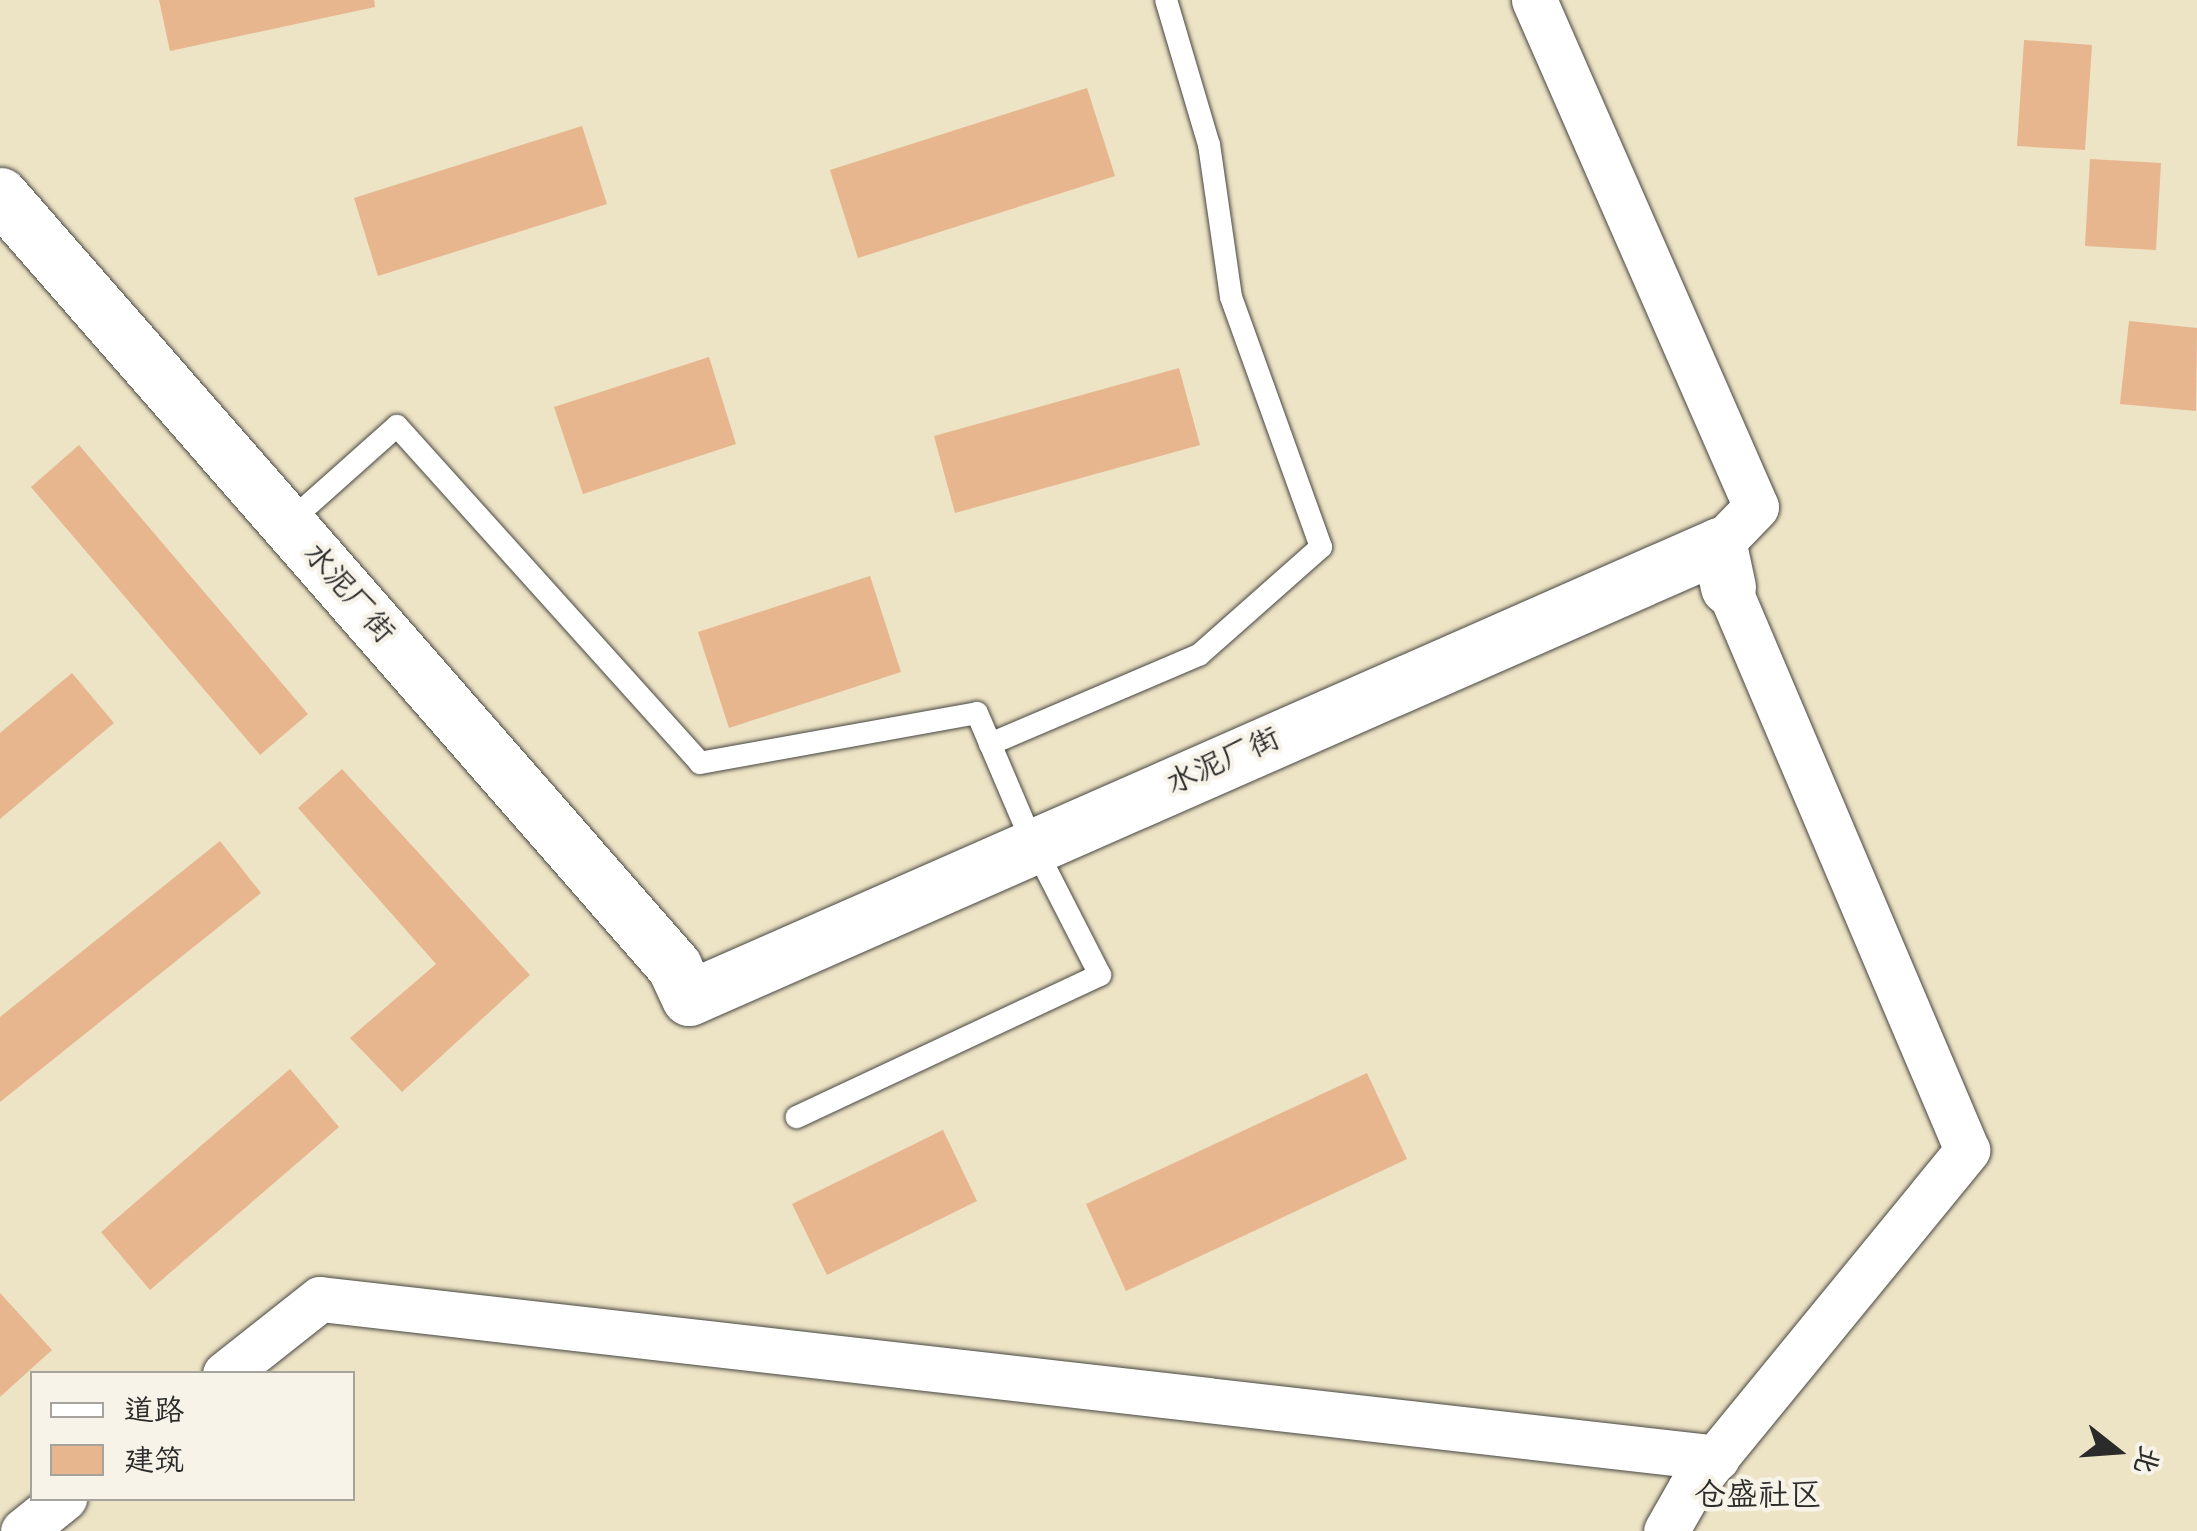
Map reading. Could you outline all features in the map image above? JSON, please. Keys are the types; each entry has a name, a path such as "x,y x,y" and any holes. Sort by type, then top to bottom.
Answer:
{"street":[{"path":"1534,0 1756,507 1723,566 1967,1150 1716,1458 1666,1531"},
{"name":"水泥厂街","path":"0,195 657,980 689,998 1032,844 1723,566"},
{"name":"水泥厂街","path":"0,231 278,531"},
{"path":"229,1371 320,1300 1716,1458"},
{"path":"26,1528 60,1501"},
{"path":"26,1528 82,1531"}],"lane":[{"path":"990,744 1199,655 1321,547 1231,296 1209,145 1166,0"},
{"path":"278,531 397,426 700,763 977,713 1032,844 1100,975 797,1117"}],"building":[{"path":"159,0 374,0 375,7 170,51"},
{"path":"2024,40 2092,45 2085,150 2017,146"},
{"path":"1087,88 1115,176 858,258 830,170"},
{"path":"582,126 607,204 378,276 354,198"},
{"path":"2090,159 2161,163 2156,250 2085,246"},
{"path":"2129,321 2197,328 2196,411 2120,404"},
{"path":"709,357 736,444 583,494 554,407"},
{"path":"1179,368 1200,445 955,513 934,436"},
{"path":"79,445 308,714 260,755 31,487"},
{"path":"870,576 901,672 729,728 698,632"},
{"path":"72,673 114,723 0,819 0,733"},
{"path":"342,769 530,975 402,1092 350,1038 436,964 298,808"},
{"path":"220,841 261,893 0,1102 0,1017"},
{"path":"290,1069 339,1127 150,1290 101,1232"},
{"path":"1367,1073 1407,1159 1126,1291 1086,1204"},
{"path":"943,1130 977,1201 827,1275 792,1204"},
{"path":"0,1293 52,1350 0,1397"}],"district":[{"name":"仓盛社区","path":"1758,1496"}]}
